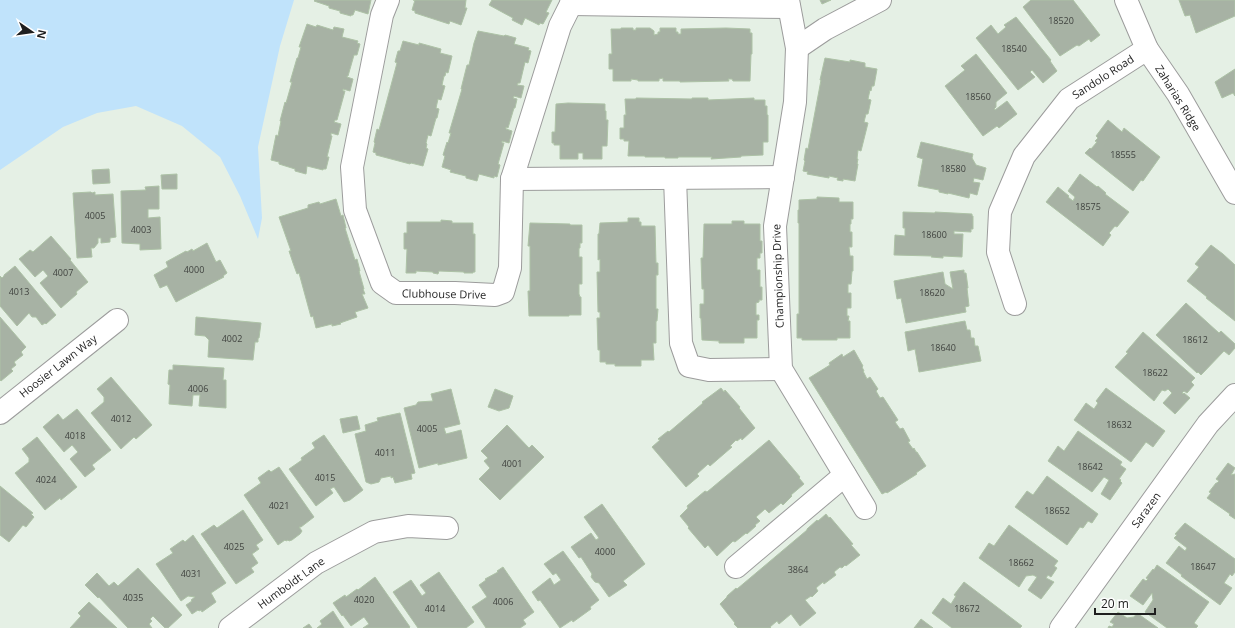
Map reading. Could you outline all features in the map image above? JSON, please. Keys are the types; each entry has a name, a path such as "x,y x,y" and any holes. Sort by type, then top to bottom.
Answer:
{"street":[{"name":"Clubhouse Drive","path":"388,0 382,15 352,167 355,210 382,283 396,293 455,292 495,295 503,292 510,268 512,179 560,26 572,2 789,3"},
{"path":"797,48 825,28 880,0"},
{"name":"Zaharias Ridge","path":"1126,0 1147,49 1178,94 1235,193"},
{"name":"Championship Drive","path":"789,3 797,48 795,102 775,226 781,369 865,508"},
{"name":"Sandolo Road","path":"1016,304 998,252 1000,212 1024,156 1069,99 1147,49"},
{"path":"512,179 783,177"},
{"path":"675,178 681,343 689,366 709,370 781,369"},
{"name":"Hoosier Lawn Way","path":"0,413 117,320"},
{"name":"Sarazen","path":"1061,628 1208,424 1235,395"},
{"path":"736,567 845,475"},
{"name":"Humboldt Lane","path":"230,628 316,563 374,532 408,526 448,528"}],"shaded area":[{"path":"0,0 294,0 280,46 258,147 262,218 258,239 240,196 220,157 182,126 136,106 97,113 63,127 0,170"}],"building":[{"path":"371,0 368,14 355,10 351,16 340,13 340,11 329,8 329,6 314,1"},
{"path":"415,0 466,0 465,8 467,8 461,25 450,21 449,24 415,13 415,11 412,10"},
{"path":"492,0 552,0 546,12 549,13 543,24 540,23 539,25 525,18 522,25 512,20 513,18 489,5"},
{"path":"820,0 831,0 822,4"},
{"path":"1031,0 1073,0 1100,35 1091,42 1089,39 1060,56 1023,7"},
{"path":"1179,0 1235,0 1235,16 1196,33 1190,15 1185,16"},
{"path":"1016,17 1051,60 1050,61 1057,71 1043,83 1032,70 1030,72 1035,77 1018,90 976,38 991,25 998,34 1006,27 1004,25"},
{"path":"307,24 316,27 317,25 333,30 334,27 344,29 342,37 358,41 357,43 360,44 357,55 354,55 347,76 353,79 350,91 343,89 343,91 345,91 337,120 334,122 341,124 338,135 331,133 332,136 326,169 323,170 307,166 306,174 295,171 295,169 271,160 276,135 278,136 280,121 292,82 290,82 301,47 299,47"},
{"path":"633,28 633,30 636,30 636,28 650,28 654,31 654,35 660,32 660,28 676,28 676,32 678,32 678,34 681,34 681,29 750,29 750,33 752,33 752,54 750,81 733,81 732,79 728,79 729,81 680,82 663,81 663,78 659,79 659,81 638,81 631,79 631,81 613,81 613,69 609,69 609,54 612,54 611,29"},
{"path":"478,31 516,38 514,44 529,48 528,50 531,51 528,63 525,62 520,83 517,85 524,86 521,98 514,96 513,98 517,99 515,108 508,128 506,127 506,129 512,131 509,143 502,141 502,143 504,143 498,164 500,165 497,177 494,176 494,178 479,174 477,181 466,178 466,176 450,172 451,170 442,167 445,156 443,155 451,133 449,133 462,89 467,65 469,65"},
{"path":"403,41 419,45 419,43 441,49 440,53 452,56 448,73 446,72 444,76 442,85 445,86 441,100 438,99 436,108 439,109 437,118 431,136 428,135 426,148 428,149 423,166 376,155 376,153 373,152 377,129 379,130 397,63 395,62"},
{"path":"976,54 1007,93 996,102 996,107 994,109 995,110 1007,101 1017,114 999,128 997,126 983,136 945,86 965,70 961,66"},
{"path":"825,58 865,63 865,67 877,69 874,86 872,86 871,91 870,90 868,99 871,100 868,114 866,114 864,122 868,123 861,151 858,150 858,164 855,181 843,179 843,181 837,180 838,178 807,174 808,172 803,171 806,148 808,149"},
{"path":"1235,69 1235,96 1233,93 1222,98 1215,82"},
{"path":"708,98 708,100 754,98 754,100 765,100 768,115 768,142 763,142 763,155 711,159 712,157 665,158 628,156 629,141 620,139 620,128 624,128 624,115 626,115 625,99"},
{"path":"556,104 605,104 606,120 608,120 607,146 602,146 602,159 583,159 583,153 578,153 578,159 560,159 560,145 554,145 554,143 552,143 552,132 555,132"},
{"path":"1108,120 1122,132 1124,128 1160,157 1143,181 1141,180 1133,191 1085,153 1097,142 1095,141 1098,138 1096,136"},
{"path":"921,142 973,154 972,158 976,165 986,168 983,180 974,178 973,182 980,183 977,195 970,193 969,198 918,186 923,159 917,157"},
{"path":"109,169 110,183 93,184 92,170"},
{"path":"177,174 177,189 162,189 161,175"},
{"path":"1080,174 1097,187 1098,186 1106,193 1105,194 1129,212 1117,227 1115,226 1109,233 1111,235 1103,246 1046,202 1058,187 1073,201 1075,197 1068,191"},
{"path":"159,186 159,209 148,209 148,218 160,217 161,249 140,250 140,244 122,243 121,191 146,190 145,187"},
{"path":"95,192 95,195 113,194 116,237 110,238 110,242 101,243 101,238 98,238 98,243 94,248 91,248 92,257 77,258 73,193"},
{"path":"817,197 839,198 839,202 853,202 853,219 851,219 850,224 850,232 852,232 852,247 849,247 850,256 853,256 853,271 851,284 848,284 848,293 851,293 851,308 847,308 847,316 849,316 848,321 850,321 850,338 837,338 837,340 802,340 802,338 797,338 797,314 799,314 799,200 817,199"},
{"path":"336,199 341,216 343,215 345,228 355,260 357,259 365,294 362,294 368,308 355,312 357,317 340,323 341,324 332,326 332,324 316,328 313,316 311,317 299,273 297,274 289,251 291,251 279,217 308,208 308,205 319,202 320,204"},
{"path":"903,212 972,214 973,229 971,229 971,232 954,231 954,234 963,234 962,257 943,256 943,258 931,257 932,256 894,255 895,235 905,236 905,228 903,228"},
{"path":"628,218 639,218 641,226 655,226 656,263 658,263 658,275 656,275 656,309 658,309 656,321 656,343 653,343 654,360 641,360 641,366 615,366 615,364 600,362 600,350 598,350 597,318 600,318 600,312 598,312 597,272 600,272 600,259 598,260 598,234 600,223 628,222"},
{"path":"441,220 452,221 452,223 473,223 473,234 475,234 475,272 464,273 439,271 438,274 433,272 416,271 416,273 406,273 407,249 404,249 404,233 407,233 407,222 441,222"},
{"path":"732,221 744,221 744,224 760,224 762,253 760,253 760,258 757,258 757,270 760,270 762,300 759,300 759,302 756,303 756,315 759,315 759,320 757,320 757,338 744,338 744,343 719,343 719,341 702,340 700,304 704,304 701,258 703,258 704,224 732,224"},
{"path":"530,223 582,225 582,243 580,243 579,248 579,257 582,257 582,284 579,284 581,315 529,316 528,291 530,291 530,246 528,246"},
{"path":"51,236 88,282 61,308 40,283 48,276 43,270 35,277 19,259 30,250 33,252"},
{"path":"207,243 216,262 220,260 227,273 223,276 224,277 176,302 167,285 160,288 154,275 168,267 166,262 186,251 187,252 192,249 193,251"},
{"path":"1211,245 1235,265 1235,321 1187,281 1199,267 1195,264"},
{"path":"15,266 56,315 46,324 45,323 42,325 36,317 32,317 29,313 17,326 0,306 0,276 2,278"},
{"path":"964,270 964,273 966,273 969,306 965,307 966,312 906,323 901,298 897,299 894,281 943,272 945,284 953,289 950,272"},
{"path":"1186,303 1219,333 1221,331 1235,344 1235,348 1229,355 1224,351 1201,375 1156,335"},
{"path":"0,317 26,347 21,352 23,355 14,362 16,365 11,369 13,371 1,381 0,380"},
{"path":"196,317 261,323 258,342 255,342 253,360 208,357 209,340 205,336 195,335"},
{"path":"965,321 967,330 970,330 971,338 974,338 975,346 978,346 981,361 919,372 915,349 908,351 905,332"},
{"path":"1143,332 1195,378 1191,382 1194,385 1187,393 1184,391 1182,393 1190,398 1175,414 1163,403 1172,393 1168,389 1165,391 1162,390 1154,401 1115,367 1128,353 1126,352"},
{"path":"854,350 863,366 863,371 867,379 870,377 878,389 876,391 880,398 883,397 898,420 895,422 900,429 903,428 910,441 908,442 926,466 916,473 917,474 887,493 882,494 809,378 830,365 829,363 842,354 843,357"},
{"path":"173,365 224,368 223,380 226,380 226,408 199,406 200,395 193,395 192,406 169,404 169,370 173,370"},
{"path":"111,377 152,425 136,439 134,437 121,449 91,413 104,402 104,397 97,389"},
{"path":"721,388 724,392 725,390 740,407 739,408 755,428 742,440 741,438 737,441 736,440 730,446 732,447 710,466 708,464 697,474 699,476 686,487 652,447 660,440 658,439 668,431 669,432 703,403 702,402"},
{"path":"1106,388 1165,431 1153,447 1146,442 1131,462 1074,420 1086,403 1094,409 1098,403 1096,401"},
{"path":"451,389 460,424 444,428 446,434 461,430 467,458 419,468 404,408 416,405 418,402 433,401 431,394"},
{"path":"495,389 513,396 509,408 499,411 488,407"},
{"path":"77,409 111,450 92,465 95,469 85,477 70,459 78,452 72,445 64,452 43,427 58,414 63,420"},
{"path":"400,413 415,473 411,474 412,479 395,483 393,477 391,478 391,476 381,478 379,482 371,484 366,482 355,434 366,431 365,425 378,421 377,418"},
{"path":"357,416 360,429 343,433 340,419"},
{"path":"507,425 529,448 532,445 544,457 500,500 479,479 490,468 484,461 488,458 481,451"},
{"path":"1078,431 1122,462 1120,465 1126,469 1119,479 1122,483 1110,500 1101,494 1109,480 1104,477 1092,492 1048,461 1058,446 1064,451"},
{"path":"324,435 363,490 350,500 344,502 334,487 330,489 333,493 316,506 289,469 315,448 312,443"},
{"path":"37,437 77,487 61,500 60,498 45,510 15,473 29,462 29,458 22,449"},
{"path":"769,440 800,477 799,478 804,484 791,495 792,496 783,505 781,503 769,513 765,509 756,517 760,521 755,525 756,526 735,542 733,541 717,556 708,545 705,548 680,516 688,508 687,506 705,491 707,492"},
{"path":"1228,463 1235,468 1231,475 1235,474 1235,519 1207,498 1211,493 1209,492 1219,481 1216,479"},
{"path":"279,467 314,517 299,527 302,531 300,534 292,540 285,540 278,545 244,495 261,483 258,478 269,470 271,472"},
{"path":"1047,476 1098,514 1092,523 1088,521 1083,528 1080,527 1067,545 1015,507 1027,491 1033,495"},
{"path":"0,486 33,513 31,514 34,517 26,527 23,525 9,542 0,535"},
{"path":"602,504 645,564 623,581 627,585 609,597 599,583 595,582 591,577 592,574 581,557 579,558 571,547 591,533 596,540 599,538 584,517"},
{"path":"243,510 263,540 256,545 259,549 252,554 258,563 251,568 254,572 236,584 201,534 214,525 217,528"},
{"path":"826,514 853,544 851,545 860,555 846,566 845,565 842,568 840,567 834,572 836,575 824,584 823,582 816,588 818,591 812,597 811,596 805,600 816,613 800,626 791,614 779,624 777,621 770,627 771,628 738,628 720,604 736,588 737,589 817,520 818,521"},
{"path":"1185,523 1235,559 1235,572 1232,576 1230,574 1224,583 1232,588 1220,605 1166,563 1179,546 1185,551 1187,548 1174,538 1177,535 1175,534"},
{"path":"1009,525 1058,561 1054,566 1057,568 1051,577 1048,575 1046,578 1054,582 1041,599 1028,590 1037,577 1033,575 1026,576 1019,587 979,558 989,543 994,546"},
{"path":"193,535 226,583 211,593 216,602 202,612 201,610 198,610 192,614 186,605 195,597 188,596 181,601 156,564 173,553 170,549 183,540 185,542"},
{"path":"563,551 599,600 590,607 591,609 573,622 572,620 560,628 540,600 538,601 532,592 550,578 554,585 561,580 556,573 553,575 544,564"},
{"path":"1157,565 1209,602 1194,623 1198,626 1196,628 1167,628 1145,612 1153,600 1152,593 1143,605 1130,596 1143,579 1146,581 1148,579 1146,578"},
{"path":"503,567 534,612 523,620 526,624 520,628 486,628 472,607 487,597 479,585"},
{"path":"138,568 182,615 168,628 165,628 153,616 150,619 152,621 149,624 152,628 128,628 99,597 98,598 85,585 97,573 109,586 114,582 118,586"},
{"path":"439,572 474,622 466,628 418,628 393,592 411,580 422,596 426,593 420,585"},
{"path":"375,577 410,627 409,628 363,628 369,624 364,617 351,626 333,603 345,595 346,597 357,589 358,590"},
{"path":"964,582 1022,626 1020,628 952,628 932,613 943,598 951,604 956,596 954,595"},
{"path":"89,602 117,628 70,628 81,616 78,613"},
{"path":"333,611 344,628 317,628 322,624 320,621"},
{"path":"1118,612 1127,618 1134,617 1137,613 1158,628 1108,628 1109,626 1112,627 1114,624 1110,622"},
{"path":"921,619 933,628 914,628"},
{"path":"309,624 312,628 303,628"}]}
